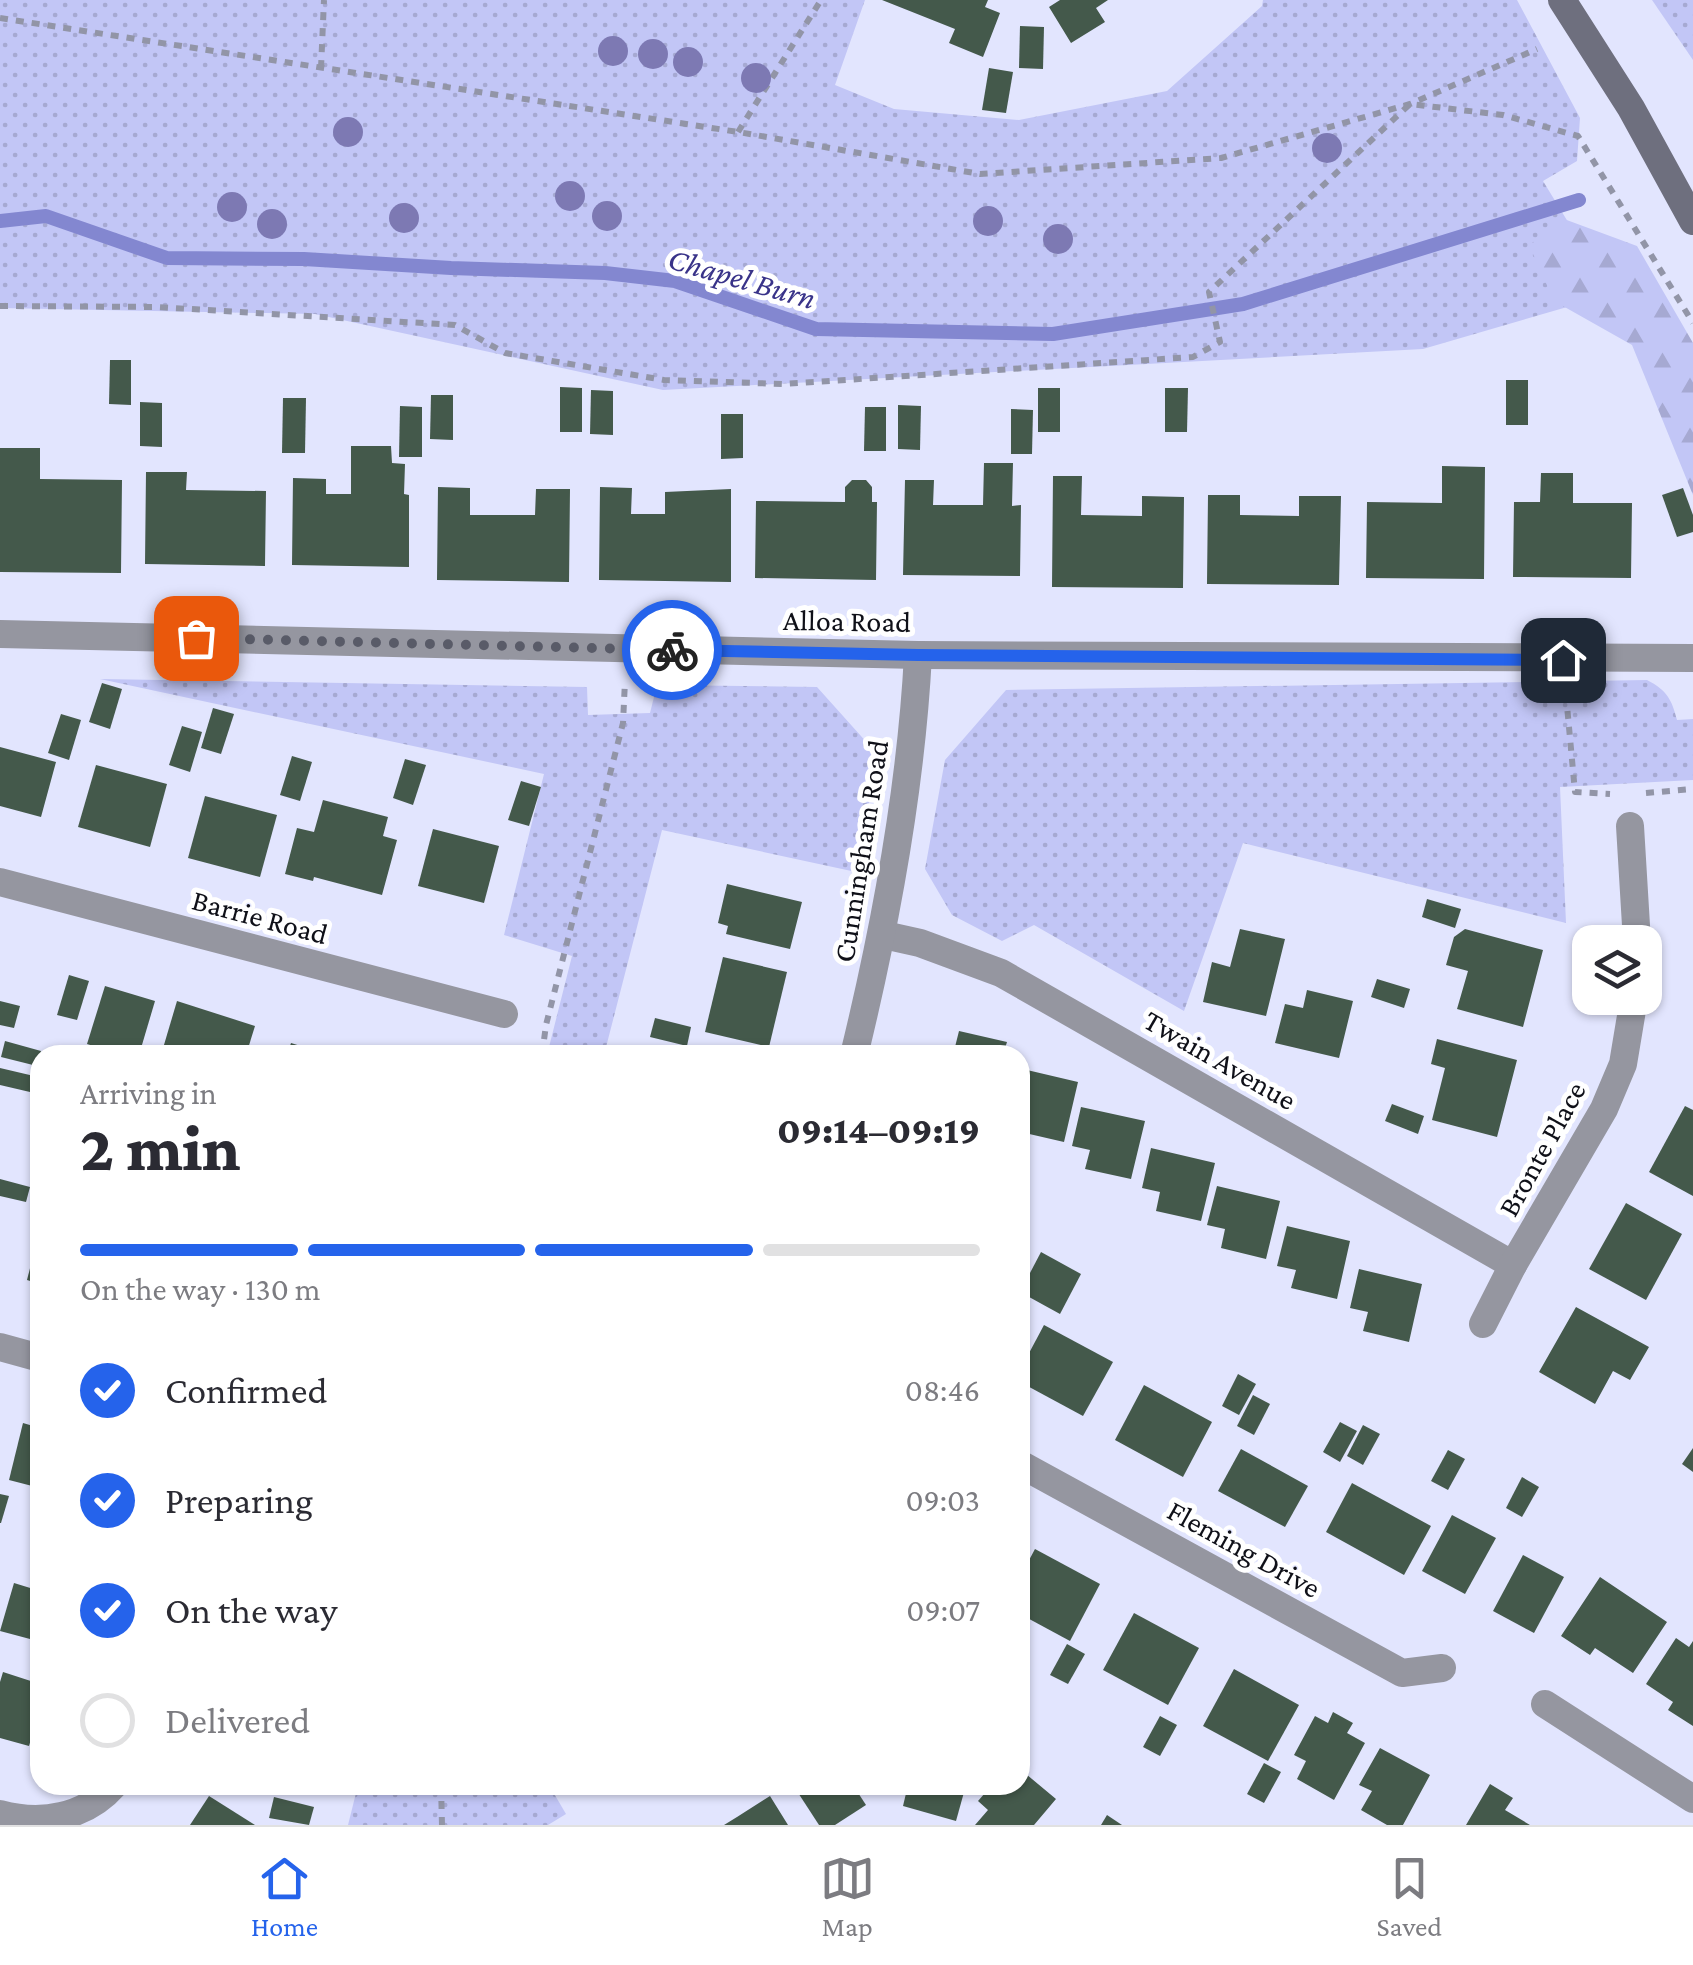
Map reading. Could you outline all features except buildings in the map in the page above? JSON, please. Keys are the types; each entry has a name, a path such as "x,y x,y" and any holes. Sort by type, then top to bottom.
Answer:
{"main road":[{"path":"1562,0 1631,108 1693,221"}],"street":[{"name":"Alloa Road","path":"0,634 918,655 1693,658"},
{"name":"Cunningham Road","path":"856,1045 884,935 914,722 918,655"},
{"path":"1630,826 1636,925"},
{"name":"Barrie Road","path":"0,882 504,1014"},
{"name":"Twain Avenue","path":"884,935 920,943 1001,972 1514,1265"},
{"name":"Bronte Place","path":"1483,1324 1604,1108 1623,1064 1631,1015"},
{"path":"0,1347 30,1355"},
{"name":"Fleming Drive","path":"1030,1469 1402,1673 1442,1668"},
{"path":"1546,1704 1693,1800"},
{"path":"0,1814 51,1819 82,1811 102,1795"}],"path":[{"path":"321,68 324,0"},
{"path":"738,132 821,0"},
{"path":"0,18 738,132 980,174 1221,158 1410,104 1538,49"},
{"path":"0,306 157,307 455,325 505,353 664,380 764,384 1194,357 1220,342 1210,292 1410,104 1503,114 1578,136 1693,322"},
{"path":"543,1045 624,723 626,648"},
{"path":"1563,660 1575,792 1612,794"},
{"path":"440,1795 442,1825"}],"green space":[{"path":"0,0 865,0 835,85 894,109 1019,120 1167,91 1262,6 1263,0 1517,0 1580,118 1577,161 1543,181 1612,294 1423,349 663,390 315,314 0,308"},
{"path":"1652,0 1693,0 1693,60"},
{"path":"1564,219 1637,246 1693,343 1693,495 1632,345 1554,301 1529,245"},
{"path":"100,679 587,687 588,715 650,713 657,685 817,687 878,755 856,872 662,830 607,1045 550,1045 572,956 504,935 544,774"},
{"path":"1647,680 1668,696 1677,720 1693,719 1693,780 1560,787 1566,923 1243,843 1184,1011 1034,925 1002,941 952,915 925,869 945,760 1006,690"},
{"path":"356,1795 555,1795 566,1814 548,1825 348,1825"}],"waterway":[{"name":"Chapel Burn","path":"0,221 46,216 167,258 304,259 605,273 675,281 816,329 1053,334 1243,304 1579,200"}],"way so far":[{"path":"196,638 672,650"}],"route":[{"path":"672,650 1563,660"}]}
